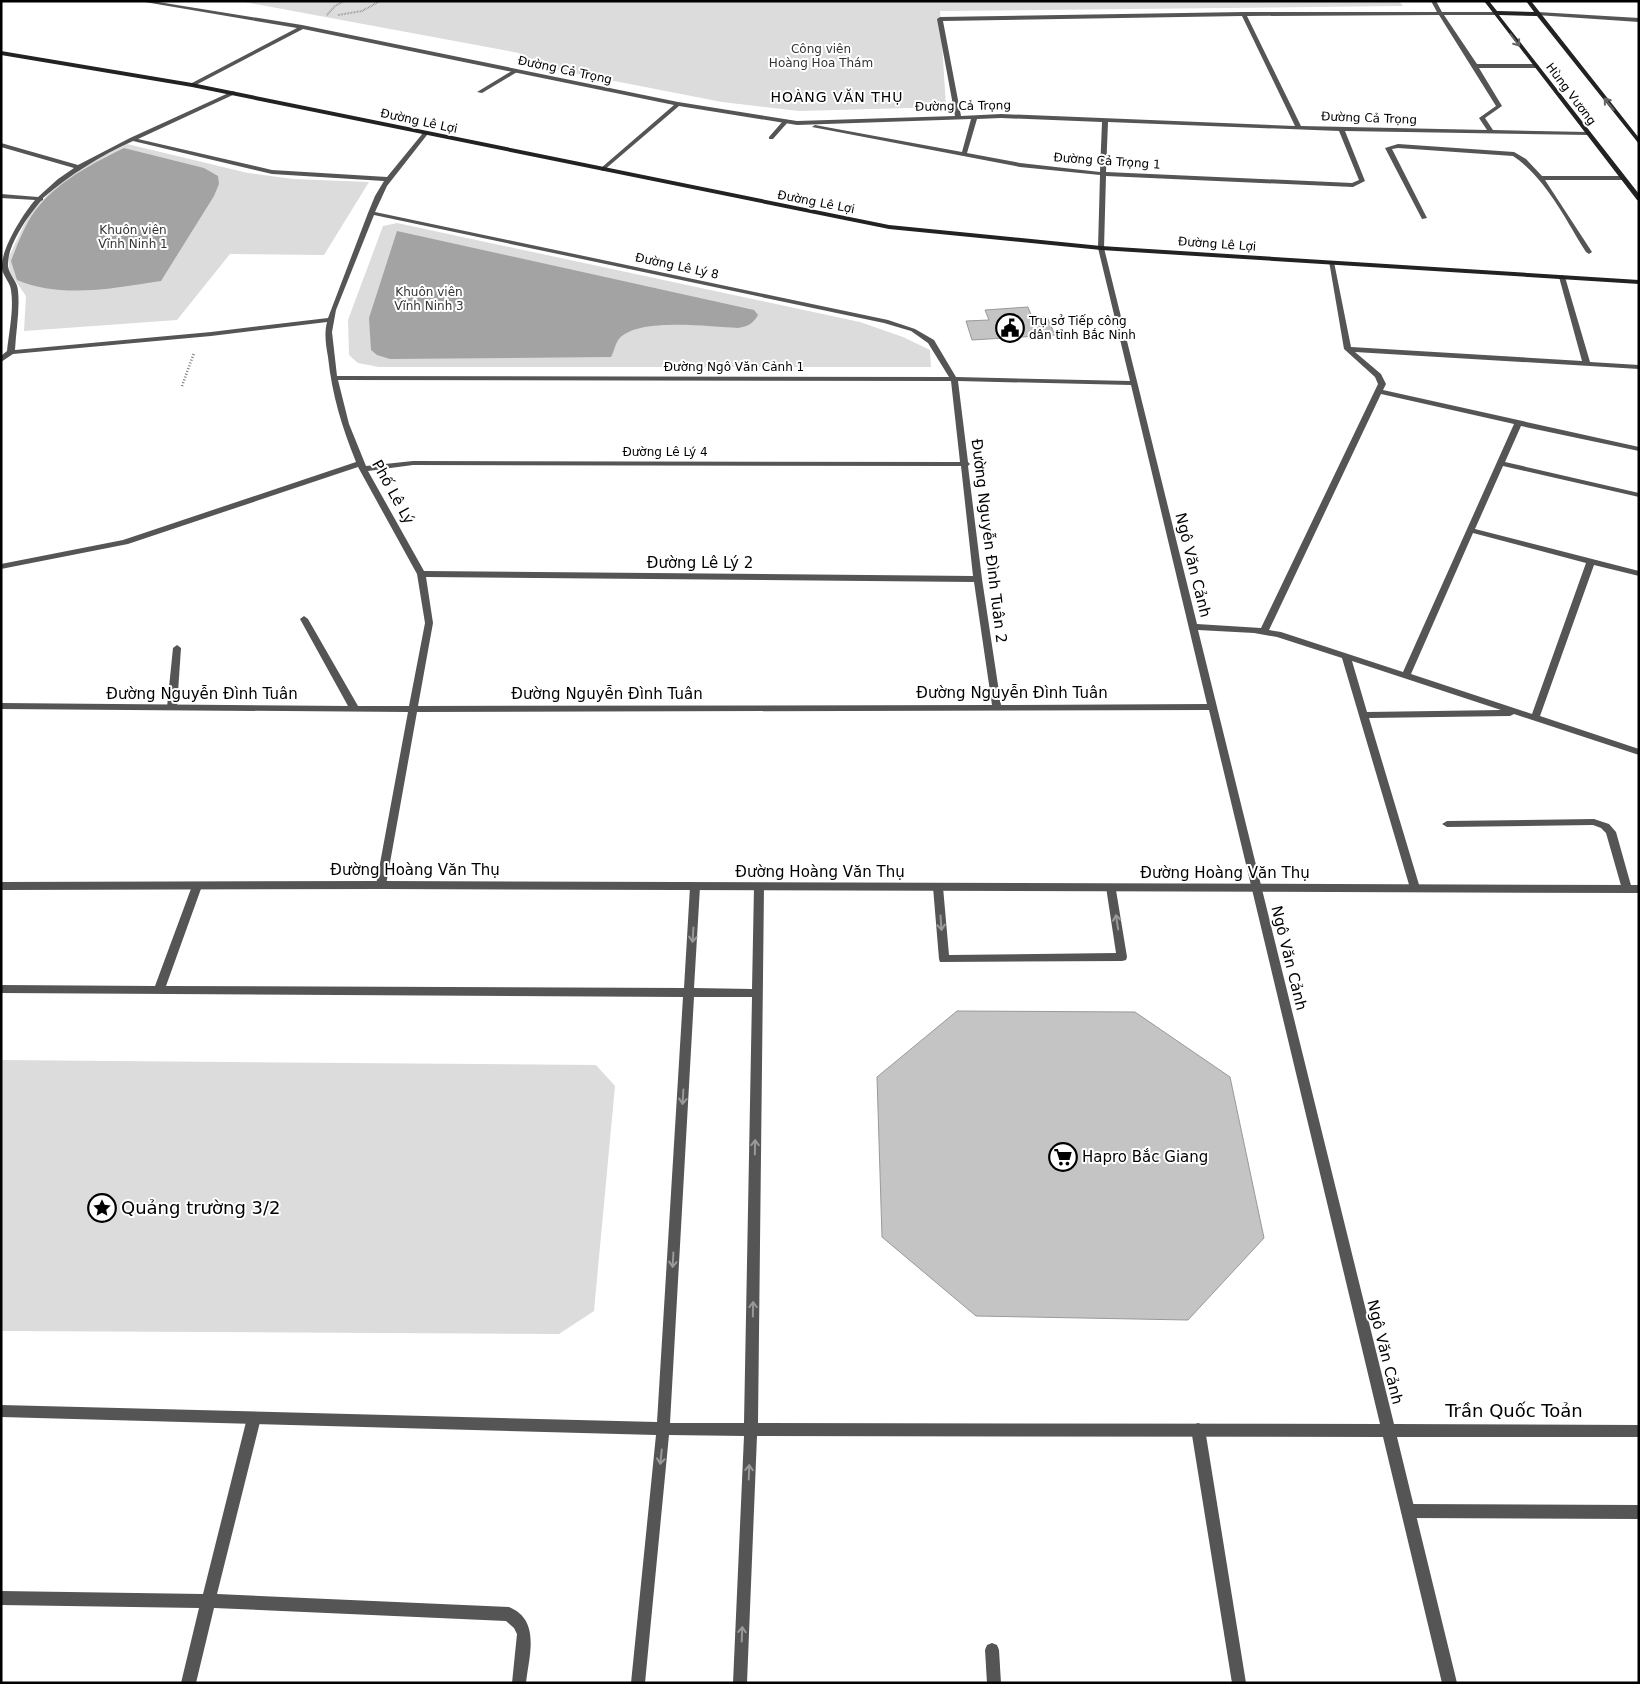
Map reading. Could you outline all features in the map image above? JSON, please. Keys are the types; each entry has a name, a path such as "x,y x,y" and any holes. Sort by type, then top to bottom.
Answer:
{"main road":[{"name":"Hùng Vương","path":"1486,1 1639,199"},
{"name":"Hùng Vương","path":"1528,1 1639,142"},
{"path":"1495,13 1538,14"},
{"name":"Đường Lê Lợi","path":"1,53 192,85 425,134 889,227 1101,248 1639,282"}],"street":[{"name":"Đường Cả Trọng","path":"141,1 302,27 678,104 786,122 975,116 1341,129 1588,134"},
{"path":"1433,1 1499,106 1482,118 1491,132"},
{"path":"958,116 940,19 1244,14 1495,13"},
{"path":"1244,14 1299,127"},
{"path":"1538,14 1639,20"},
{"path":"192,85 302,27"},
{"path":"1475,66 1536,66"},
{"path":"480,92 515,71"},
{"path":"10,352 15,288 7,276 4,266 11,243 25,215 55,183 77,167 132,139 234,94"},
{"path":"602,169 678,104"},
{"path":"964,155 975,116"},
{"name":"Ngô Văn Cảnh","path":"1105,120 1101,248 1450,1683"},
{"path":"770,138 786,122"},
{"name":"Đường Cả Trọng 1","path":"797,123 1020,165 1104,174 1343,185 1359,184 1362,181 1341,129"},
{"name":"Phố Lê Lý","path":"381,885 429,623 421,574 362,466 345,424 334,378 328,332 330,320 378,196 388,179 425,134"},
{"path":"132,139 272,172 388,179"},
{"path":"1,145 77,167"},
{"path":"1424,218 1388,148 1392,146 1514,154 1520,157 1540,178 1589,252"},
{"path":"1540,178 1622,178"},
{"path":"1,196 41,199"},
{"name":"Đường Lê Lý 8","path":"371,213 886,321 913,330 931,342 954,379"},
{"path":"1264,631 1382,384 1378,376 1348,349 1331,262"},
{"path":"1562,277 1587,365"},
{"path":"1,360 10,352 201,335 330,320"},
{"path":"1348,349 1639,367"},
{"name":"Đường Ngô Văn Cảnh 1","path":"334,378 954,379 1134,383"},
{"name":"Đường Nguyễn Đình Tuân 2","path":"954,379 966,464 978,578 997,706"},
{"path":"1379,391 1639,449"},
{"path":"1406,676 1518,423"},
{"name":"Đường Lê Lý 4","path":"1,567 124,542 362,466 413,463 966,464"},
{"path":"1500,463 1639,495"},
{"path":"1470,530 1639,574"},
{"path":"1535,718 1591,562"},
{"name":"Đường Lê Lý 2","path":"421,574 978,578"},
{"path":"304,619 355,709"},
{"path":"1193,627 1264,631 1639,752"},
{"path":"172,708 177,648"},
{"path":"1346,656 1415,888"},
{"name":"Đường Nguyễn Đình Tuân","path":"1,706 355,709 997,706 1212,707"},
{"path":"1364,715 1518,712"},
{"path":"1447,824 1594,822 1605,826 1611,832 1627,888"},
{"name":"Đường Hoàng Văn Thụ","path":"1,886 381,885 1639,889"},
{"path":"160,988 197,886"},
{"path":"638,1683 663,1429 695,886"},
{"path":"740,1683 751,1428 759,887"},
{"path":"938,887 944,959 1122,957 1111,888"},
{"path":"1,989 160,988 758,993"},
{"name":"Trần Quốc Toản","path":"1,1411 663,1429 1639,1431"},
{"path":"188,1683 254,1418"},
{"path":"1198,1429 1239,1683"},
{"path":"1408,1510 1639,1512"},
{"path":"1,1598 208,1600 509,1614 520,1623 524,1634 518,1683"},
{"path":"992,1650 994,1683"}],"path":[{"path":"344,1 325,17 362,11 380,1"},
{"path":"182,386 201,335"}],"green space":[{"name":"Công viên Hoàng Hoa Thám","path":"239,1 1399,1 1403,6 940,11 946,107 799,111 722,102 522,63 519,53"},
{"name":"Khuôn viên Vĩnh Ninh 1","path":"127,144 248,173 293,179 369,182 324,255 230,254 177,320 24,331 26,296 10,273 8,259 29,214 60,182 94,160"},
{"name":"Khuôn viên Vĩnh Ninh 3","path":"397,223 860,322 903,337 930,350 931,367 379,367 358,363 349,355 348,320 383,226"},
{"path":"1,1060 596,1065 615,1086 594,1311 559,1334 1,1331"}],"shaded area":[{"path":"124,148 204,168 218,176 219,184 214,196 161,281 107,289 70,291 34,286 17,280 11,261 25,227 36,209 70,178"},
{"path":"397,231 754,310 758,315 750,324 738,328 675,325 642,328 628,332 616,343 611,357 390,359 377,355 371,350 369,318"}],"building":[{"name":"Trụ sở Tiếp công dân tỉnh Bắc Ninh","path":"1028,307 1032,317 1047,317 1055,335 972,340 966,321 989,320 985,310"},
{"name":"Hapro Bắc Giang","path":"957,1011 1135,1012 1230,1077 1264,1238 1188,1320 976,1316 882,1237 877,1077"}],"place":[{"name":"Trụ sở Tiếp công dân tỉnh Bắc Ninh","path":"1010,328"},
{"name":"Hapro Bắc Giang","path":"1063,1157"},
{"name":"Quảng trường 3/2","path":"102,1208"}],"district":[{"name":"HOÀNG VĂN THỤ","path":"837,97"}]}
